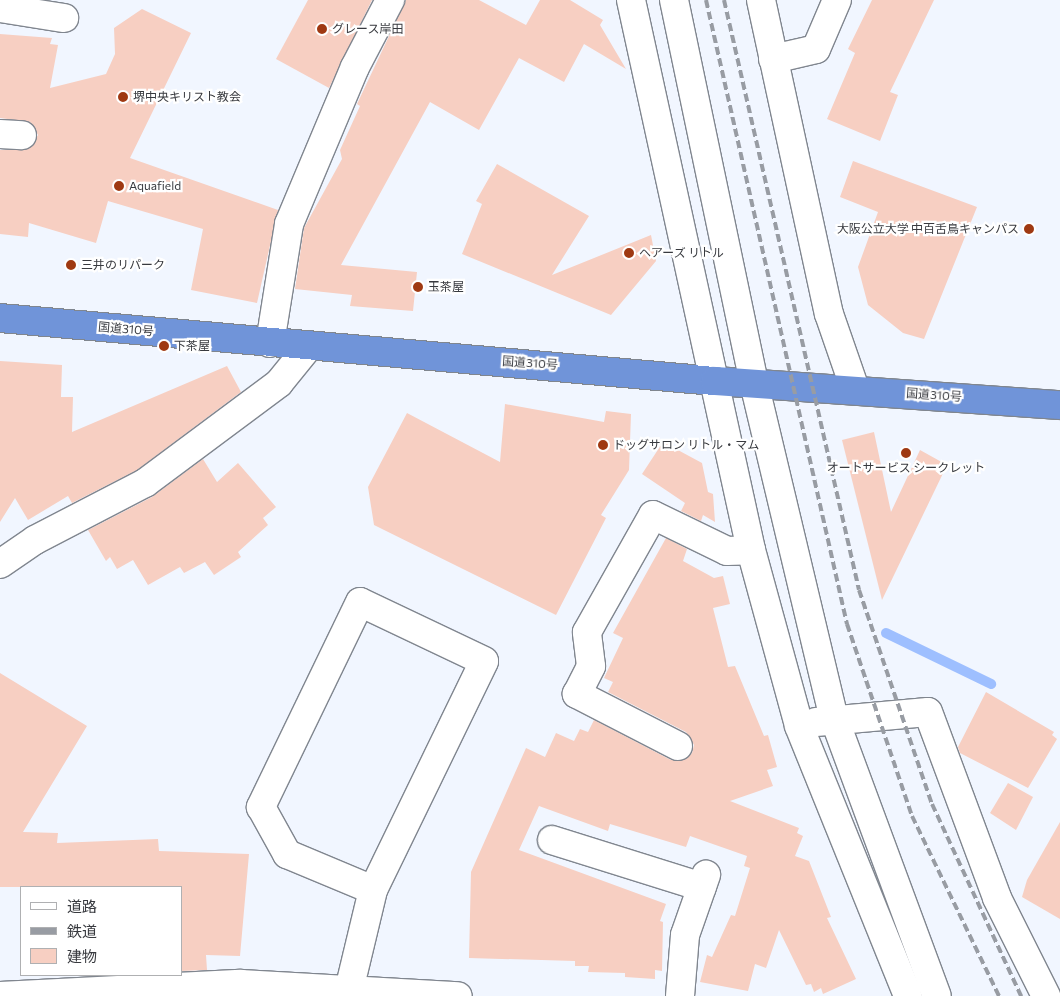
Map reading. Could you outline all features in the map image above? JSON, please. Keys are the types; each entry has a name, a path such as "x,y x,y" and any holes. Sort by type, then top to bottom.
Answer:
{"highway":[{"name":"国道310号","path":"0,318 715,381 855,389 1060,405"}],"street":[{"path":"270,343 288,224 356,66 390,0"},
{"path":"631,0 752,550 799,726 908,996"},
{"path":"674,0 754,383 834,718 937,996"},
{"path":"760,0 828,314 855,389"},
{"path":"773,59 816,49 837,0"},
{"path":"0,8 64,18"},
{"path":"0,564 35,540 145,483 279,383 309,346"},
{"path":"678,746 577,694 591,666 587,632 652,515 727,551 752,550"},
{"path":"349,990 373,890 484,661 360,602 260,807 287,854 373,890"},
{"path":"799,726 834,718 928,712 997,898 1046,996"},
{"path":"552,840 704,881 685,935 680,996"},
{"path":"0,996 241,984 458,996"}],"building":[{"name":"グレース岸田","path":"308,0 372,0 329,88 276,59"},
{"path":"406,0 479,0 526,25 540,0 570,0 603,20 600,25 626,69 584,44 564,82 519,58 479,130 430,102 341,265 417,272 413,311 350,306 352,295 295,289 304,228 342,159 340,150 360,106 357,104"},
{"path":"872,0 934,0 890,92 898,95 880,141 827,119 855,53 848,49"},
{"path":"142,9 191,33 130,158 278,210 257,303 191,290 203,229 108,201 96,243 29,223 28,237 0,234 0,150 29,149 38,135 30,122 0,118 0,34 52,38 50,44 58,45 50,88 106,74 115,54 114,28"},
{"path":"853,161 977,207 924,339 903,333 868,305 858,267 878,212 840,197"},
{"path":"497,164 589,216 552,275 651,235 656,261 611,315 462,254 482,204 476,201"},
{"path":"0,361 62,365 61,397 73,397 72,432 227,366 241,392 137,470 72,503 68,496 28,520 15,498 0,522"},
{"path":"505,404 604,422 606,411 631,414 629,470 601,515 606,518 556,615 374,525 368,487 407,413 500,462"},
{"path":"874,432 891,512 920,450 947,465 882,600 842,440"},
{"path":"663,442 702,463 708,492 713,494 715,522 703,515 701,521 681,511 685,503 642,474"},
{"path":"203,459 217,482 238,463 276,507 263,518 268,525 238,552 241,557 214,575 205,562 184,573 180,567 148,585 133,560 117,569 110,557 106,561 88,530 152,497"},
{"path":"666,538 687,549 683,561 714,578 723,576 730,604 713,608 728,667 735,666 764,736 768,735 777,767 767,770 773,786 730,801 799,828 797,833 803,836 795,856 809,861 831,917 827,918 856,979 823,994 821,988 814,992 811,984 806,985 779,930 766,968 755,964 748,991 700,982 707,955 712,957 731,915 735,916 750,868 744,866 747,856 690,836 686,847 610,824 608,831 539,806 519,850 666,904 660,921 663,922 662,971 655,970 655,979 625,977 625,973 588,972 589,966 575,966 575,961 469,958 471,872 526,748 545,757 556,733 574,741 580,729 588,732 594,720 671,760 686,759 692,753 694,745 686,732 608,692 613,682 604,678 623,638 613,633"},
{"path":"0,673 87,726 23,832 58,833 57,843 158,839 159,851 249,854 240,956 206,955 207,970 182,971 182,886 0,887"},
{"path":"986,692 1054,732 1052,735 1057,739 1028,788 960,753 958,747"},
{"path":"1008,783 1033,797 1016,830 990,813"},
{"path":"1060,822 1060,919 1022,897 1027,880"}],"waterway":[{"path":"886,633 991,684"}],"railway":[{"path":"706,0 847,624 912,816 999,996"},
{"path":"724,0 859,590 932,804 1021,996"}],"place":[{"name":"グレース岸田","path":"322,29"},
{"name":"堺中央キリスト教会","path":"123,97"},
{"name":"Aquafield","path":"119,186"},
{"name":"大阪公立大学 中百舌鳥キャンパス","path":"1029,229"},
{"name":"ヘアーズ リトル","path":"629,253"},
{"name":"三井のリパーク","path":"71,265"},
{"name":"玉茶屋","path":"418,287"},
{"name":"下茶屋","path":"164,346"},
{"name":"ドッグサロン リトル・マム","path":"603,445"},
{"name":"オートサービス シークレット","path":"906,453"}]}
